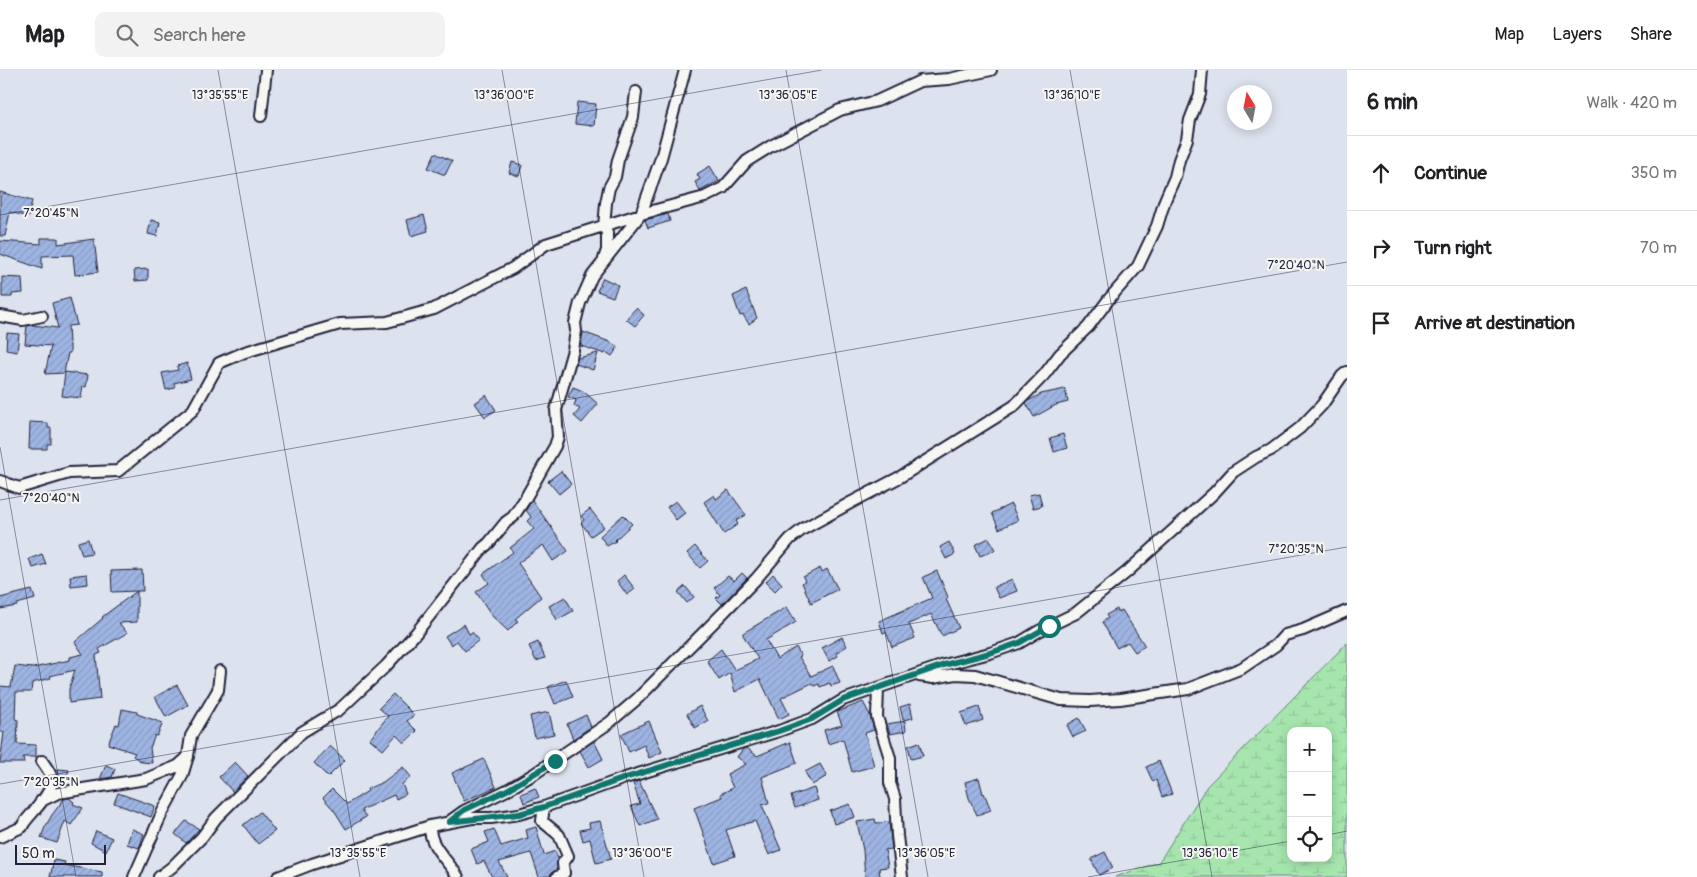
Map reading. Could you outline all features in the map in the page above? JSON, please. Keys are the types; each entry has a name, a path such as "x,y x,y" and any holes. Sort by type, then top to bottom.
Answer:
{"street":[{"path":"261,116 266,70"},
{"path":"159,877 172,867 202,837 216,818 302,732 340,709 386,666 416,633 483,548 512,517 529,493 558,437 556,410 573,350 576,315 592,276 641,214 661,158 686,70"},
{"path":"0,480 19,488 69,473 118,471 193,410 219,363 245,352 340,324 387,322 434,309 513,268 546,244 641,214 705,197 723,188 747,160 840,110 877,101 920,81 949,79 991,70"},
{"path":"449,822 464,810 507,790 534,774 609,723 637,699 723,613 756,579 790,539 803,529 900,477 1014,406 1044,375 1060,354 1088,327 1109,299 1138,266 1158,226 1178,160 1188,139 1190,120 1200,94 1202,70"},
{"path":"604,260 607,250 607,233 604,227 608,193 616,177 618,160 633,117 636,92"},
{"path":"0,316 22,320 42,316"},
{"path":"278,877 312,864 430,826 519,814 544,807 625,778 779,731 812,719 843,700 961,660 1019,643 1076,612 1127,572 1171,534 1233,472 1271,450 1300,428 1322,405 1342,376 1347,372"},
{"path":"916,676 933,678 955,674 975,675 1061,700 1120,700 1188,689 1242,668 1276,645 1285,634 1303,630 1347,611"},
{"path":"134,877 162,813 182,776 191,736 218,690 220,671"},
{"path":"878,689 877,717 890,758 890,783 895,799 902,877"},
{"path":"42,801 58,793 146,779 178,766 188,756"},
{"path":"0,838 22,827 51,787 52,778 42,762"},
{"path":"544,807 542,821 559,835 568,856 563,863 564,873 557,877"},
{"path":"430,826 429,836 458,877"}],"green space":[{"path":"1347,643 1347,877 1115,877 1159,862 1207,786"}],"building":[{"path":"577,102 596,104 594,126 575,124"},
{"path":"435,153 452,161 445,175 428,168"},
{"path":"512,162 522,165 519,176 509,173"},
{"path":"710,166 719,181 700,191 695,182 700,179 697,174"},
{"path":"0,192 32,201 28,217 10,212 5,236 0,236"},
{"path":"668,214 670,221 648,228 645,220"},
{"path":"424,215 428,231 411,236 407,220"},
{"path":"151,220 160,222 157,236 148,234"},
{"path":"41,238 58,238 58,244 94,239 98,272 75,275 73,255 42,256 42,269 0,254 0,241 41,244"},
{"path":"148,269 148,280 135,281 134,270"},
{"path":"2,277 22,278 23,293 12,294 12,297 2,297"},
{"path":"603,278 618,285 613,297 597,291"},
{"path":"746,290 757,318 749,324 743,315 740,316 733,296"},
{"path":"70,298 77,325 68,326 70,353 68,353 64,373 45,374 51,346 25,344 27,326 58,328 52,303"},
{"path":"636,308 644,315 635,326 626,319"},
{"path":"583,332 618,347 612,356 606,352 605,354 581,346"},
{"path":"7,333 19,334 17,352 6,350"},
{"path":"598,353 593,370 576,364 578,358"},
{"path":"187,363 191,379 174,383 175,388 166,390 162,373 178,370 177,366"},
{"path":"65,372 88,375 86,387 83,386 81,398 62,396"},
{"path":"573,387 583,391 598,404 582,423 574,416 580,409 574,406 576,400 568,397"},
{"path":"1065,389 1068,402 1056,405 1034,417 1026,403 1028,401 1041,394"},
{"path":"486,395 496,410 485,417 475,403"},
{"path":"30,422 48,423 48,428 51,428 51,444 47,444 47,449 29,449"},
{"path":"1063,434 1067,448 1054,452 1050,438"},
{"path":"561,471 571,484 559,494 548,481"},
{"path":"728,490 746,515 736,521 738,524 724,534 704,502 714,495 716,499"},
{"path":"1039,493 1042,506 1033,508 1029,495"},
{"path":"532,500 568,551 553,561 543,545 518,563 541,597 515,619 518,621 508,631 493,617 476,592 489,583 483,574 513,552 510,548 534,529 527,521 531,517 526,510"},
{"path":"676,501 685,513 676,520 667,507"},
{"path":"1011,504 1018,520 999,529 992,513"},
{"path":"590,509 604,527 591,536 581,523 584,520 581,516"},
{"path":"623,515 632,524 616,541 607,546 600,536"},
{"path":"989,538 995,550 980,556 975,545"},
{"path":"88,539 92,553 82,555 78,542"},
{"path":"949,542 955,554 946,559 940,547"},
{"path":"695,546 708,561 700,568 687,553"},
{"path":"42,554 46,564 33,568 29,559"},
{"path":"820,568 822,572 827,569 838,589 811,603 802,583 805,581 803,577"},
{"path":"142,570 143,591 112,592 111,571"},
{"path":"937,571 948,597 946,599 959,628 942,636 931,614 909,624 915,638 892,647 886,632 883,633 879,621 932,598 923,577"},
{"path":"742,573 747,578 722,604 716,598 720,595 714,588 728,576 734,581"},
{"path":"87,574 88,584 71,586 70,576"},
{"path":"773,574 782,584 775,591 766,582"},
{"path":"624,575 635,589 627,595 617,581"},
{"path":"1012,579 1017,591 999,598 994,587"},
{"path":"685,586 694,597 687,603 678,592"},
{"path":"32,590 35,599 17,604 17,606 0,609 0,598"},
{"path":"137,591 137,622 119,623 127,633 99,649 101,653 96,655 100,699 69,703 69,689 75,670 32,683 31,692 16,692 15,719 18,720 17,744 36,745 36,757 23,757 24,763 0,763 4,732 0,732 0,686 11,687 15,666 33,668 70,660 70,657 83,654 75,642 102,617"},
{"path":"565,597 573,611 557,620 549,606"},
{"path":"787,607 796,622 766,640 777,659 796,647 801,656 799,657 811,676 833,666 840,683 831,686 830,683 820,687 819,684 814,686 812,683 781,698 789,714 779,719 760,679 735,692 730,673 719,680 707,661 721,649 735,670 758,659 743,633"},
{"path":"1117,609 1118,612 1122,610 1145,646 1135,652 1128,642 1117,648 1102,622 1108,618 1106,615"},
{"path":"464,624 469,634 472,632 479,640 465,651 457,641 451,645 445,636"},
{"path":"842,637 847,646 836,653 838,656 829,661 822,648"},
{"path":"538,642 545,658 536,661 529,646"},
{"path":"566,680 573,697 555,704 548,687"},
{"path":"177,685 188,705 166,717 155,697"},
{"path":"393,694 414,715 407,721 417,731 404,743 396,735 383,750 370,739 388,716 379,708"},
{"path":"863,702 870,715 874,730 865,733 874,766 852,772 843,739 828,744 824,730 842,725 837,712"},
{"path":"910,704 913,718 903,720 900,707"},
{"path":"700,706 708,721 695,728 687,714"},
{"path":"979,707 983,720 966,726 961,713"},
{"path":"122,709 137,712 137,714 163,723 157,736 155,735 150,748 152,763 142,762 133,756 135,753 108,744 116,724 119,725"},
{"path":"549,712 554,734 535,738 530,716"},
{"path":"586,715 591,727 573,739 567,724"},
{"path":"1079,718 1086,731 1073,737 1067,725"},
{"path":"649,721 662,752 649,758 644,745 629,752 621,734"},
{"path":"905,721 906,731 890,734 887,724"},
{"path":"594,741 603,759 589,767 580,751"},
{"path":"790,742 797,763 762,777 769,803 762,805 781,850 769,855 755,821 726,830 735,856 714,863 694,808 722,797 720,794 733,788 727,774 746,764 737,757 743,749 747,748 757,756"},
{"path":"919,742 923,756 911,759 908,746"},
{"path":"330,746 345,760 328,777 314,763"},
{"path":"484,759 496,787 464,801 452,773"},
{"path":"1159,761 1172,794 1162,797 1156,780 1153,782 1146,767"},
{"path":"235,762 248,776 233,792 219,777"},
{"path":"820,764 827,776 812,785 805,772"},
{"path":"106,765 115,769 112,777 100,779"},
{"path":"403,767 411,777 402,784 406,794 396,799 394,795 361,810 366,817 346,829 334,810 323,798 332,789 347,804"},
{"path":"58,769 69,770 64,785 58,786"},
{"path":"979,778 983,794 991,810 977,815 969,798 965,782"},
{"path":"639,781 657,819 640,826 631,806 640,804 633,783"},
{"path":"535,788 539,797 524,803 521,794"},
{"path":"814,788 818,800 795,808 791,796"},
{"path":"118,793 155,806 151,817 114,803"},
{"path":"69,798 74,802 73,804 83,808 71,825 65,821 57,843 41,838 52,815 64,799"},
{"path":"850,804 855,817 834,824 830,811"},
{"path":"260,812 275,831 258,844 243,825"},
{"path":"875,819 876,823 889,822 892,849 885,850 888,867 879,868 880,877 865,877 863,850 857,822"},
{"path":"186,821 199,829 186,843 175,834"},
{"path":"600,821 611,859 596,863 590,839 583,841 580,830 590,828 589,823"},
{"path":"536,827 544,855 555,851 558,858 557,869 550,876 539,877 531,853 499,862 507,877 492,877 484,861 477,864 471,849 489,842 485,832 494,829 501,846 528,838 526,830"},
{"path":"132,829 144,834 139,848 127,844"},
{"path":"96,831 112,838 106,851 91,843"},
{"path":"1105,852 1113,868 1099,875 1091,859"},
{"path":"54,860 65,862 64,865 102,872 102,877 50,877"}],"route":[{"path":"555,761 507,790 464,810 449,822 519,814 625,778 752,740 812,719 843,700 944,665 978,657 1019,643 1049,626"}]}
